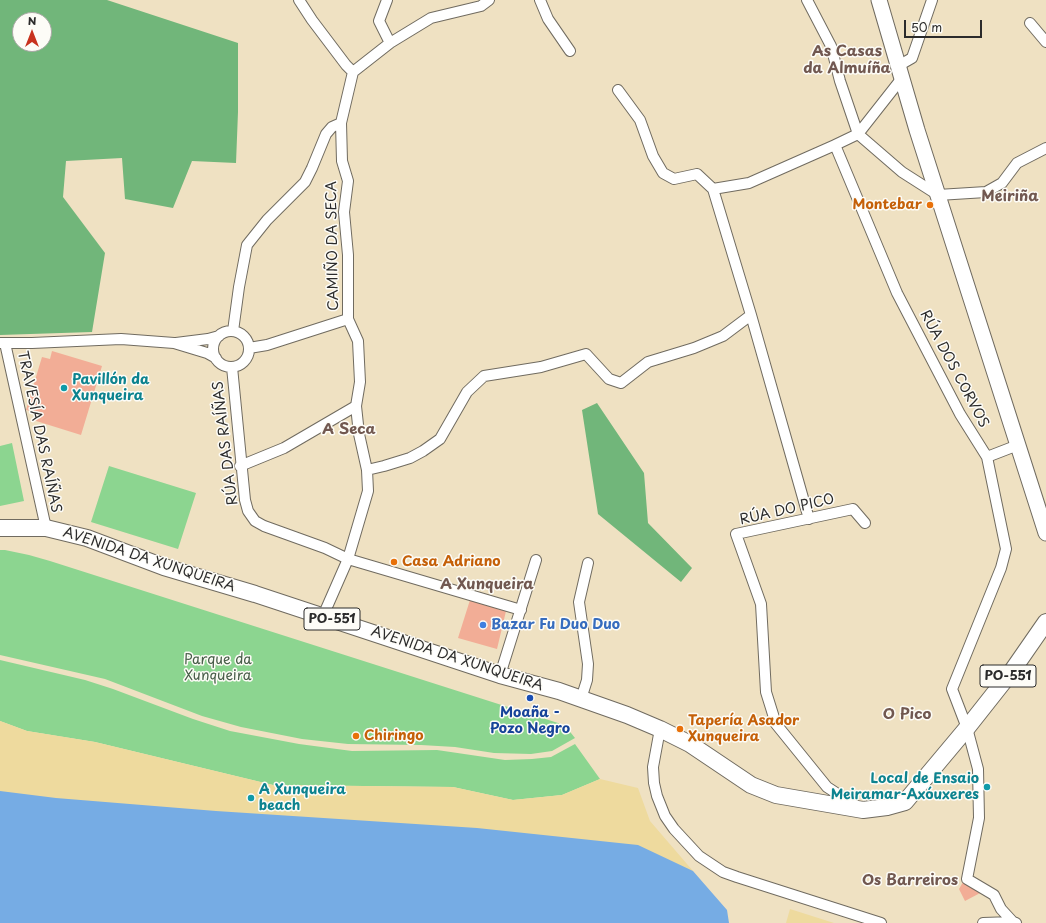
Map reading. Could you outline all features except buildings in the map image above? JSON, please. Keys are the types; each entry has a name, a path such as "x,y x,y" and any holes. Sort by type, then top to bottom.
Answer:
{"main road":[{"name":"AVENIDA DA XUNQUEIRA","path":"0,528 46,528 87,538 163,566 255,594 500,675 580,699 627,715 660,729"},
{"name":"PO-551","path":"660,729 690,744 751,785 776,795 863,810 888,807 905,802 967,728 1012,671 1046,622"}],"street":[{"path":"299,0 312,20 353,72 390,43 431,18 481,6 489,0"},
{"path":"387,0 379,21 390,43"},
{"path":"540,0 548,19 570,51"},
{"path":"807,0 831,46 840,81 858,134 902,172 938,195 986,192 1002,183 1018,163 1046,148"},
{"path":"879,0 938,195 1046,533"},
{"path":"713,189 749,183 858,134 900,72 912,58 932,0"},
{"path":"1030,23 1046,42"},
{"name":"CAMIÑO DA SECA","path":"323,616 348,559 368,491 367,470 359,434 356,406 360,382 358,341 348,319 348,255 344,212 348,181 342,161 341,124 353,72"},
{"path":"618,90 640,120 654,156 663,173 674,179 698,174 713,189 752,315 809,519"},
{"path":"233,331 239,287 248,245 267,220 304,182 312,168 326,134 332,127 341,124"},
{"name":"RÚA DOS CORVOS","path":"835,145 897,293 960,414 987,457 1006,549 1001,568 952,688 967,728 978,769 979,818 967,879 994,895 1001,909 1015,922"},
{"path":"367,470 410,458 440,439 467,392 484,376 541,367 586,354 609,379 621,383 648,362 694,348 723,336 752,315"},
{"path":"249,348 267,345 348,319"},
{"path":"2,343 121,339 174,343 208,339 219,336 228,331 233,331 242,335 248,343 249,348 246,359 243,363 232,367 220,363 216,358 207,353 174,343"},
{"path":"216,358 214,346 219,336"},
{"name":"TRAVESÍA DAS RAÍÑAS","path":"2,343 46,528"},
{"name":"RÚA DAS RAÍÑAS","path":"232,367 240,466 245,500 248,511 255,520 264,526 325,548 348,559 521,610"},
{"path":"240,466 284,448 356,406"},
{"path":"987,457 1018,444"},
{"name":"RÚA DO PICO","path":"863,810 827,787 776,724 766,692 761,604 736,534 853,509 865,523"},
{"path":"500,675 536,560"},
{"path":"580,699 587,680 588,664 579,602 588,563"},
{"path":"660,729 654,767 654,783 657,796 665,816 674,829 699,856 724,872 737,877 881,923"},
{"path":"983,923 1015,922"}],"green space":[{"path":"0,0 107,0 238,43 236,163 192,161 173,208 125,199 122,158 66,161 63,197 105,253 92,332 0,335"},
{"path":"597,403 644,473 648,523 692,568 681,582 598,514 582,410"},
{"path":"12,443 24,501 0,506 0,446"},
{"path":"109,466 196,493 178,549 91,522"},
{"name":"Parque da Xunqueira","path":"0,550 29,555 50,561 558,723 567,728 575,738 552,751 531,754 494,753 455,747 348,744 302,739 241,727 202,716 105,679 0,655"},
{"path":"0,660 85,680 230,731 299,744 352,751 437,750 505,760 551,757 575,744 600,779 562,795 513,800 453,787 273,785 95,742 27,731 0,721"}],"sand":[{"name":"A Xunqueira beach","path":"0,721 27,731 95,742 273,785 453,787 513,800 562,795 600,779 638,788 650,821 693,871 0,821"},
{"path":"790,909 834,923 786,923"}],"water":[{"path":"0,791 56,798 216,811 477,828 638,845 693,871 727,910 729,923 0,923"}],"place":[{"name":"Montebar","path":"930,205"},
{"name":"Pavillón da Xunqueira","path":"64,388"},
{"name":"Casa Adriano","path":"394,562"},
{"name":"Bazar Fu Duo Duo","path":"483,625"},
{"name":"Moaña - Pozo Negro","path":"530,698"},
{"name":"Tapería Asador Xunqueira","path":"680,729"},
{"name":"Chiringo","path":"356,736"},
{"name":"Local de Ensaio Meiramar-Axóuxeres","path":"987,787"},
{"name":"A Xunqueira beach","path":"251,798"}],"district":[{"name":"As Casas da Almuíña","path":"847,60"},
{"name":"Meiriña","path":"1010,197"},
{"name":"A Seca","path":"349,430"},
{"name":"A Xunqueira","path":"487,585"},
{"name":"O Pico","path":"907,715"},
{"name":"Os Barreiros","path":"910,881"}]}
